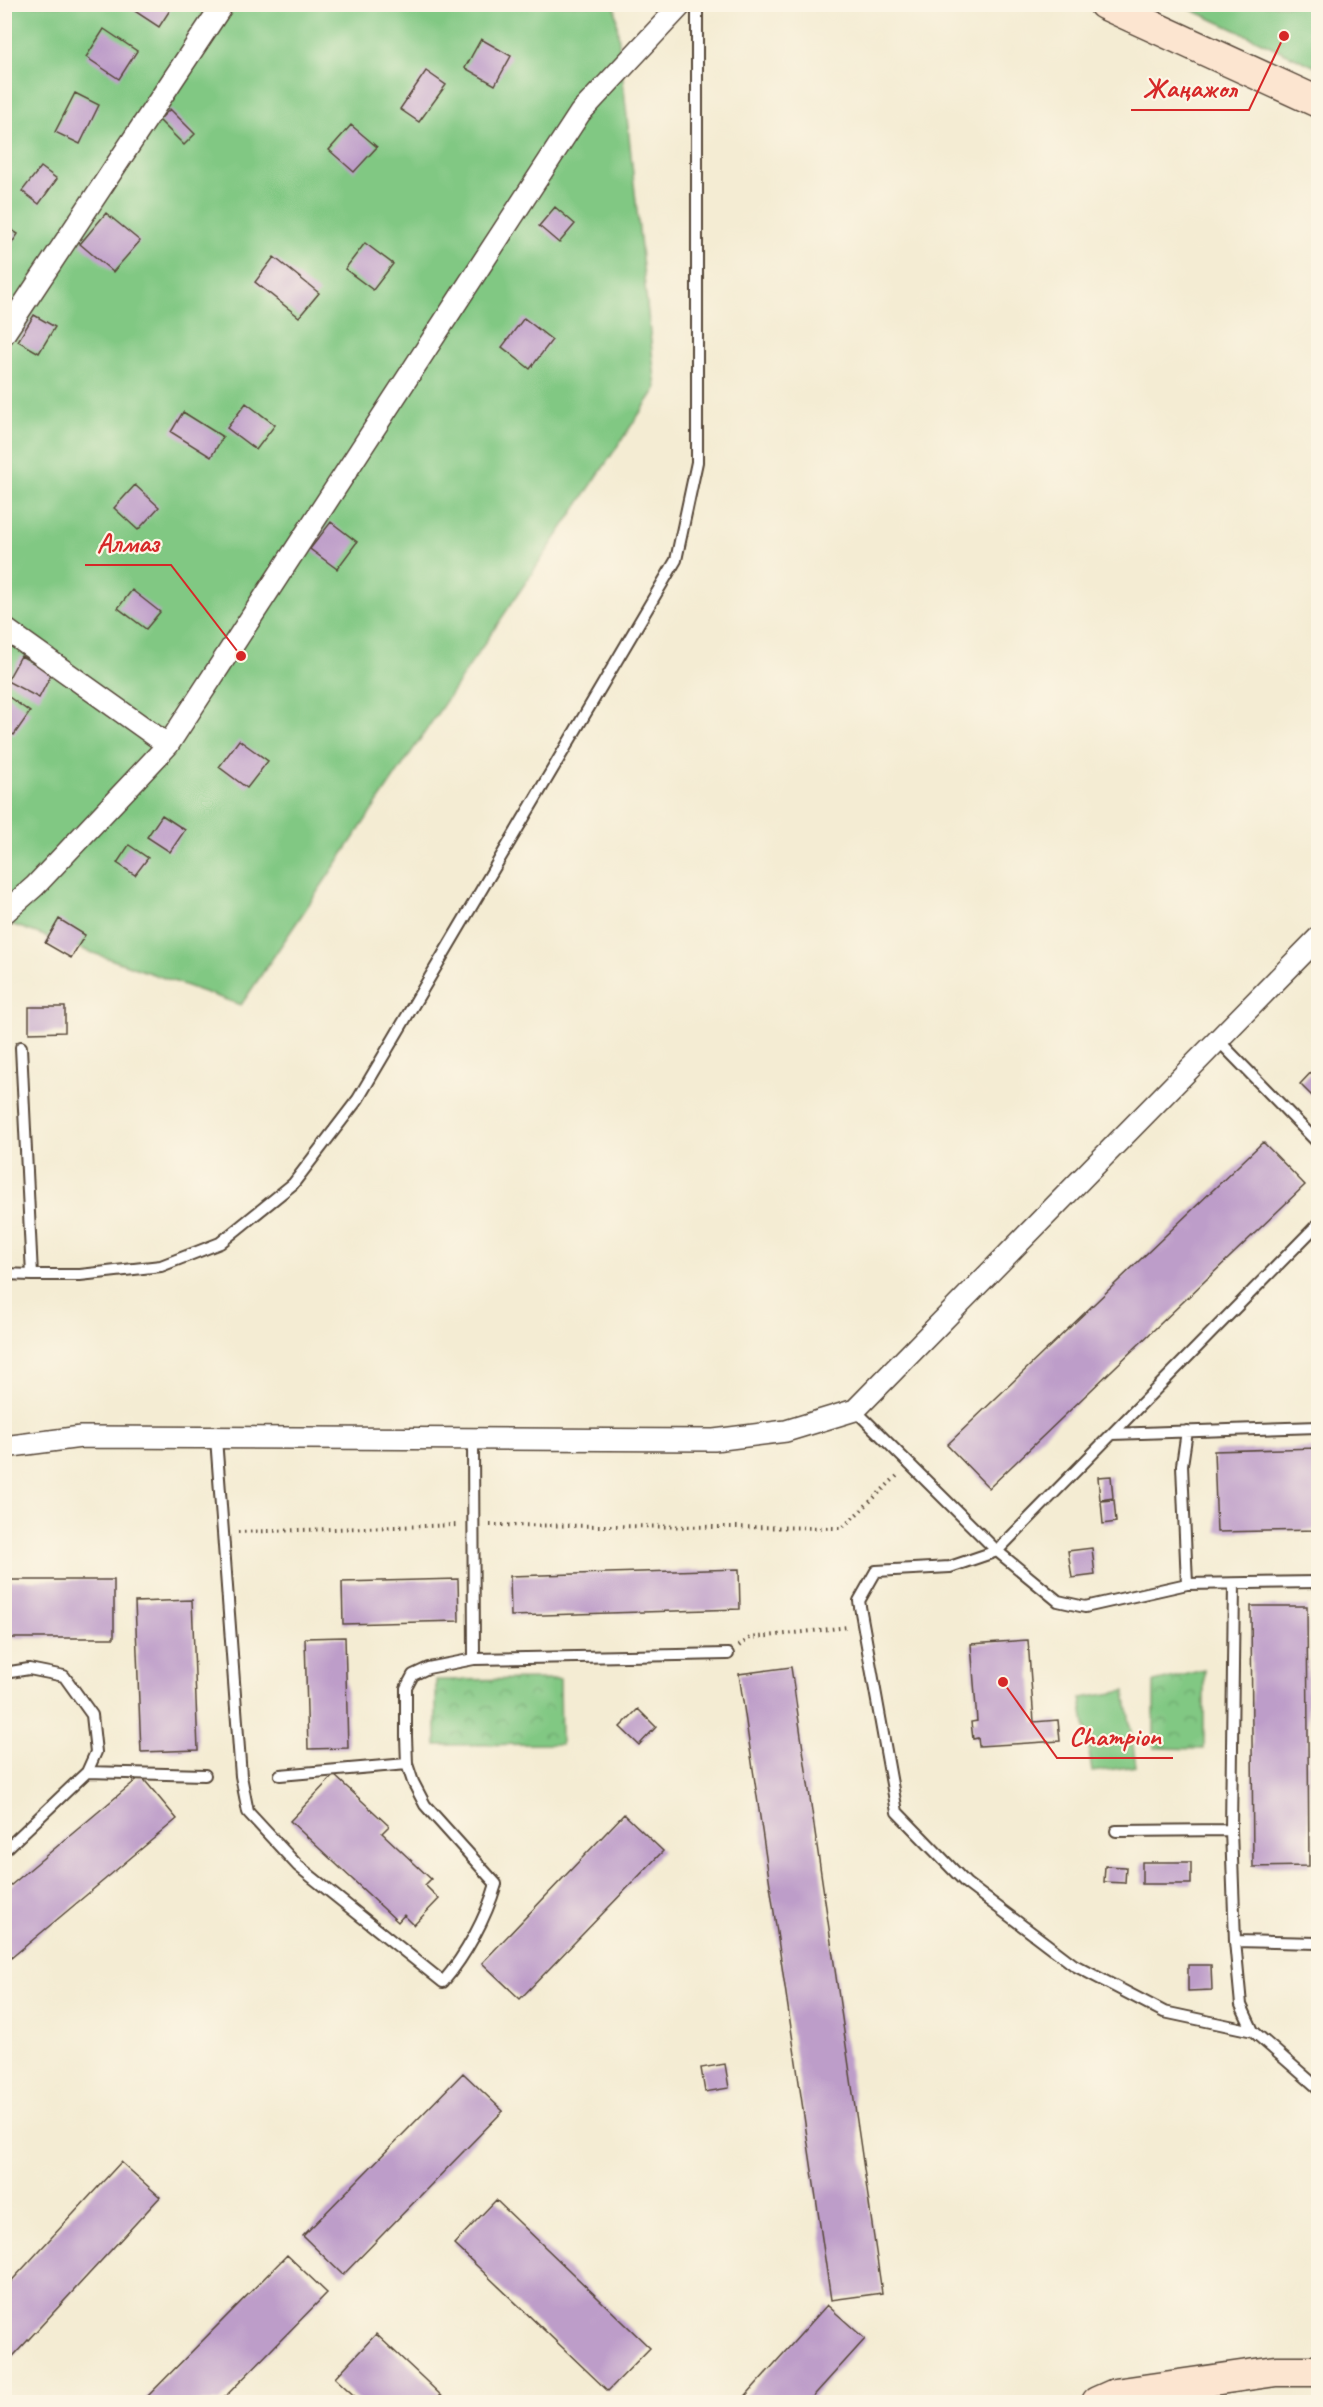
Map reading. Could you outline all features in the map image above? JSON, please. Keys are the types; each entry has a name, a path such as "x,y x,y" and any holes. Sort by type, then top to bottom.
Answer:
{"street":[{"path":"4,334 224,4"},
{"path":"4,913 35,886 168,745 580,113 682,4"},
{"path":"1104,4 1318,102"},
{"path":"4,628 168,745"},
{"path":"4,1447 81,1437 714,1440 786,1431 855,1410 1318,938"},
{"path":"1097,2403 1115,2394 1276,2371 1318,2371"}],"lane":[{"path":"4,1274 80,1275 161,1266 220,1244 292,1184 358,1099 676,560 697,462 697,4"},
{"path":"1218,1040 1318,1143"},
{"path":"21,1047 32,1275"},
{"path":"1253,2031 1164,2012 1074,1965 966,1883 897,1812 860,1601 876,1571 950,1567 998,1551 1318,1224"},
{"path":"855,1410 998,1551 1058,1601 1085,1608 1186,1584 1318,1582"},
{"path":"1112,1434 1318,1427"},
{"path":"1186,1584 1182,1465 1187,1431"},
{"path":"216,1438 241,1776 248,1812 298,1866 443,1982 456,1967 490,1904 495,1884 425,1805 407,1764 406,1688 413,1675 428,1668 474,1659 728,1654"},
{"path":"473,1439 474,1659"},
{"path":"1234,1584 1231,1830 1235,1941 1241,2005 1253,2031 1318,2088"},
{"path":"4,1673 28,1669 64,1676 92,1715 96,1752 87,1772 4,1851"},
{"path":"280,1775 407,1764"},
{"path":"87,1772 205,1775"},
{"path":"1116,1831 1231,1830"},
{"path":"1235,1941 1318,1943"}],"path":[{"path":"222,1533 474,1525 842,1528 910,1464"},
{"path":"728,1654 750,1638 864,1625"}],"green space":[{"path":"5,5 615,5 656,389 241,1005 5,922"},
{"path":"1181,5 1318,5 1318,68"},
{"path":"1204,1670 1204,1749 1154,1748 1154,1682"},
{"path":"560,1679 561,1744 436,1745 436,1680"},
{"path":"1125,1691 1136,1766 1092,1772 1081,1698"}],"building":[{"path":"124,4 174,4 159,27"},
{"path":"104,29 137,51 119,79 86,57"},
{"path":"481,39 511,56 495,85 465,68"},
{"path":"426,71 446,85 419,122 400,109"},
{"path":"75,93 99,105 80,144 55,132"},
{"path":"170,109 195,134 184,145 159,120"},
{"path":"351,125 377,147 354,172 329,150"},
{"path":"41,167 57,179 39,204 22,191"},
{"path":"555,207 575,224 559,243 539,226"},
{"path":"106,213 140,241 113,272 80,244"},
{"path":"4,225 18,234 4,255"},
{"path":"365,243 393,264 373,290 345,269"},
{"path":"274,257 319,293 299,317 255,282"},
{"path":"34,315 55,327 39,353 18,341"},
{"path":"524,318 552,340 530,369 502,347"},
{"path":"246,403 275,425 256,450 227,428"},
{"path":"183,412 223,437 211,457 171,432"},
{"path":"135,485 159,507 138,530 114,508"},
{"path":"331,522 357,542 337,569 310,549"},
{"path":"132,590 160,612 146,629 118,608"},
{"path":"21,656 52,673 39,698 7,681"},
{"path":"6,695 30,712 14,735 4,728"},
{"path":"239,740 268,761 247,788 219,767"},
{"path":"162,815 185,830 170,852 147,837"},
{"path":"129,845 148,858 135,875 117,863"},
{"path":"59,919 85,935 71,958 45,943"},
{"path":"29,1007 65,1007 65,1032 29,1033"},
{"path":"1318,1065 1318,1102 1300,1084"},
{"path":"1263,1142 1305,1185 989,1488 947,1445"},
{"path":"1318,1448 1318,1530 1217,1532 1214,1451"},
{"path":"1111,1476 1113,1498 1100,1500 1098,1477"},
{"path":"1114,1500 1116,1522 1103,1524 1101,1501"},
{"path":"1092,1548 1095,1575 1072,1578 1068,1551"},
{"path":"739,1569 740,1609 511,1616 510,1576"},
{"path":"458,1579 459,1621 343,1624 342,1582"},
{"path":"4,1580 114,1580 114,1638 4,1638"},
{"path":"192,1600 198,1750 141,1752 135,1602"},
{"path":"1251,1606 1307,1606 1309,1866 1253,1867"},
{"path":"345,1637 348,1748 308,1749 305,1638"},
{"path":"1028,1640 1034,1722 1058,1720 1060,1741 979,1746 978,1738 973,1739 971,1722 977,1721 971,1644"},
{"path":"791,1667 882,2293 831,2300 739,1674"},
{"path":"638,1709 656,1727 639,1745 620,1727"},
{"path":"334,1775 389,1826 382,1833 431,1879 425,1885 439,1899 414,1925 404,1915 398,1922 290,1821"},
{"path":"141,1776 177,1819 4,1964 4,1891"},
{"path":"624,1814 663,1851 520,1999 482,1963"},
{"path":"1142,1862 1191,1862 1191,1884 1142,1884"},
{"path":"1105,1866 1126,1867 1125,1883 1104,1882"},
{"path":"1188,1965 1211,1965 1212,1990 1188,1991"},
{"path":"725,2064 729,2088 705,2092 701,2068"},
{"path":"463,2073 503,2111 343,2275 303,2236"},
{"path":"121,2162 160,2197 4,2366 4,2289"},
{"path":"496,2200 650,2348 608,2391 454,2244"},
{"path":"287,2255 327,2293 220,2402 142,2402"},
{"path":"827,2305 865,2339 808,2402 740,2402"},
{"path":"376,2334 448,2402 361,2402 335,2378"}],"place":[{"name":"Жаңажол","path":"1284,36"},
{"name":"Алмаз","path":"241,656"},
{"name":"Champion","path":"1003,1682"}]}
